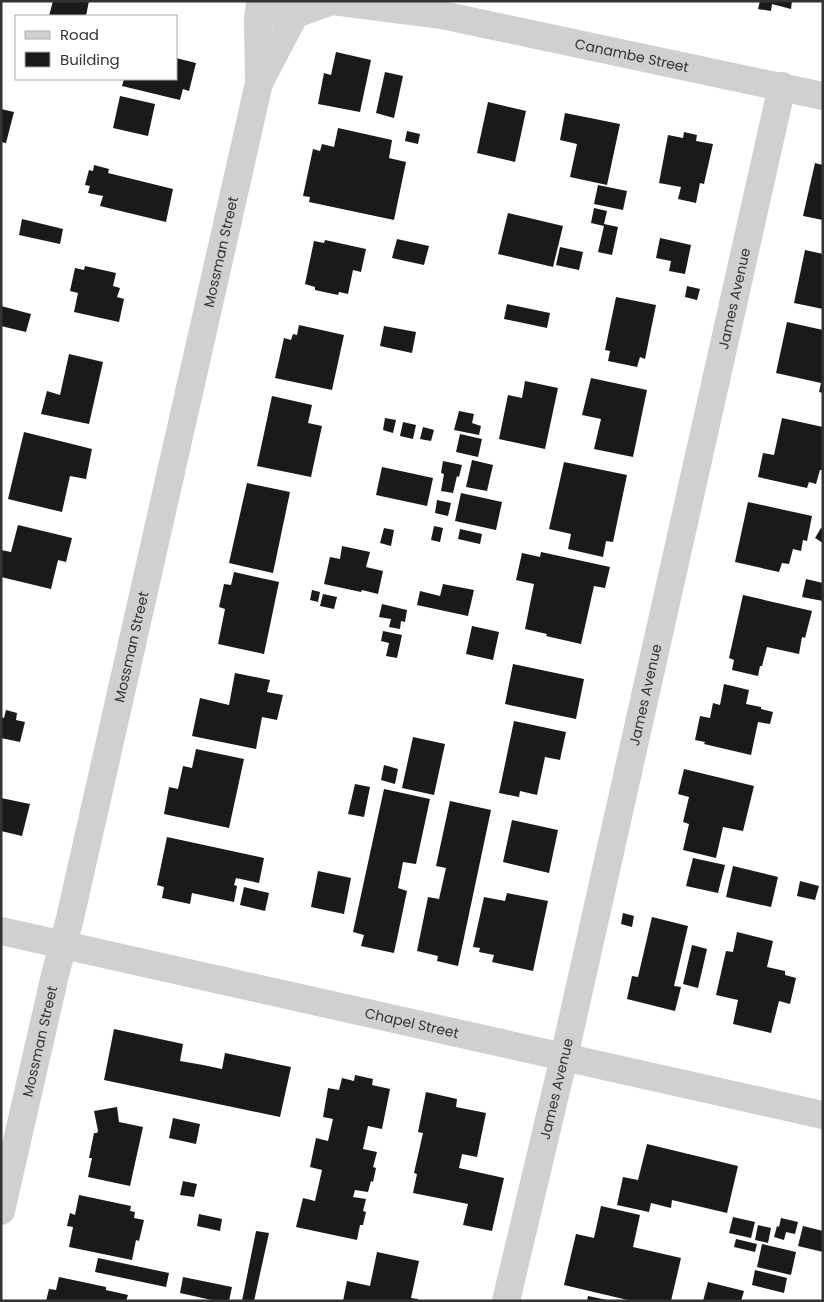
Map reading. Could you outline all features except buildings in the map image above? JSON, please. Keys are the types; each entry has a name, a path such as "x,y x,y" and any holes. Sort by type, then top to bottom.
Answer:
{"street":[{"name":"Canambe Street","path":"332,1 430,8 823,96"},
{"path":"260,2 275,12 295,14 332,1"},
{"name":"Mossman Street","path":"1,1211 72,908 259,83 258,20 260,2"},
{"name":"Mossman Street","path":"259,83 295,14"},
{"name":"James Avenue","path":"506,1301 564,1057 782,86"},
{"name":"Chapel Street","path":"1,931 823,1115"}]}
